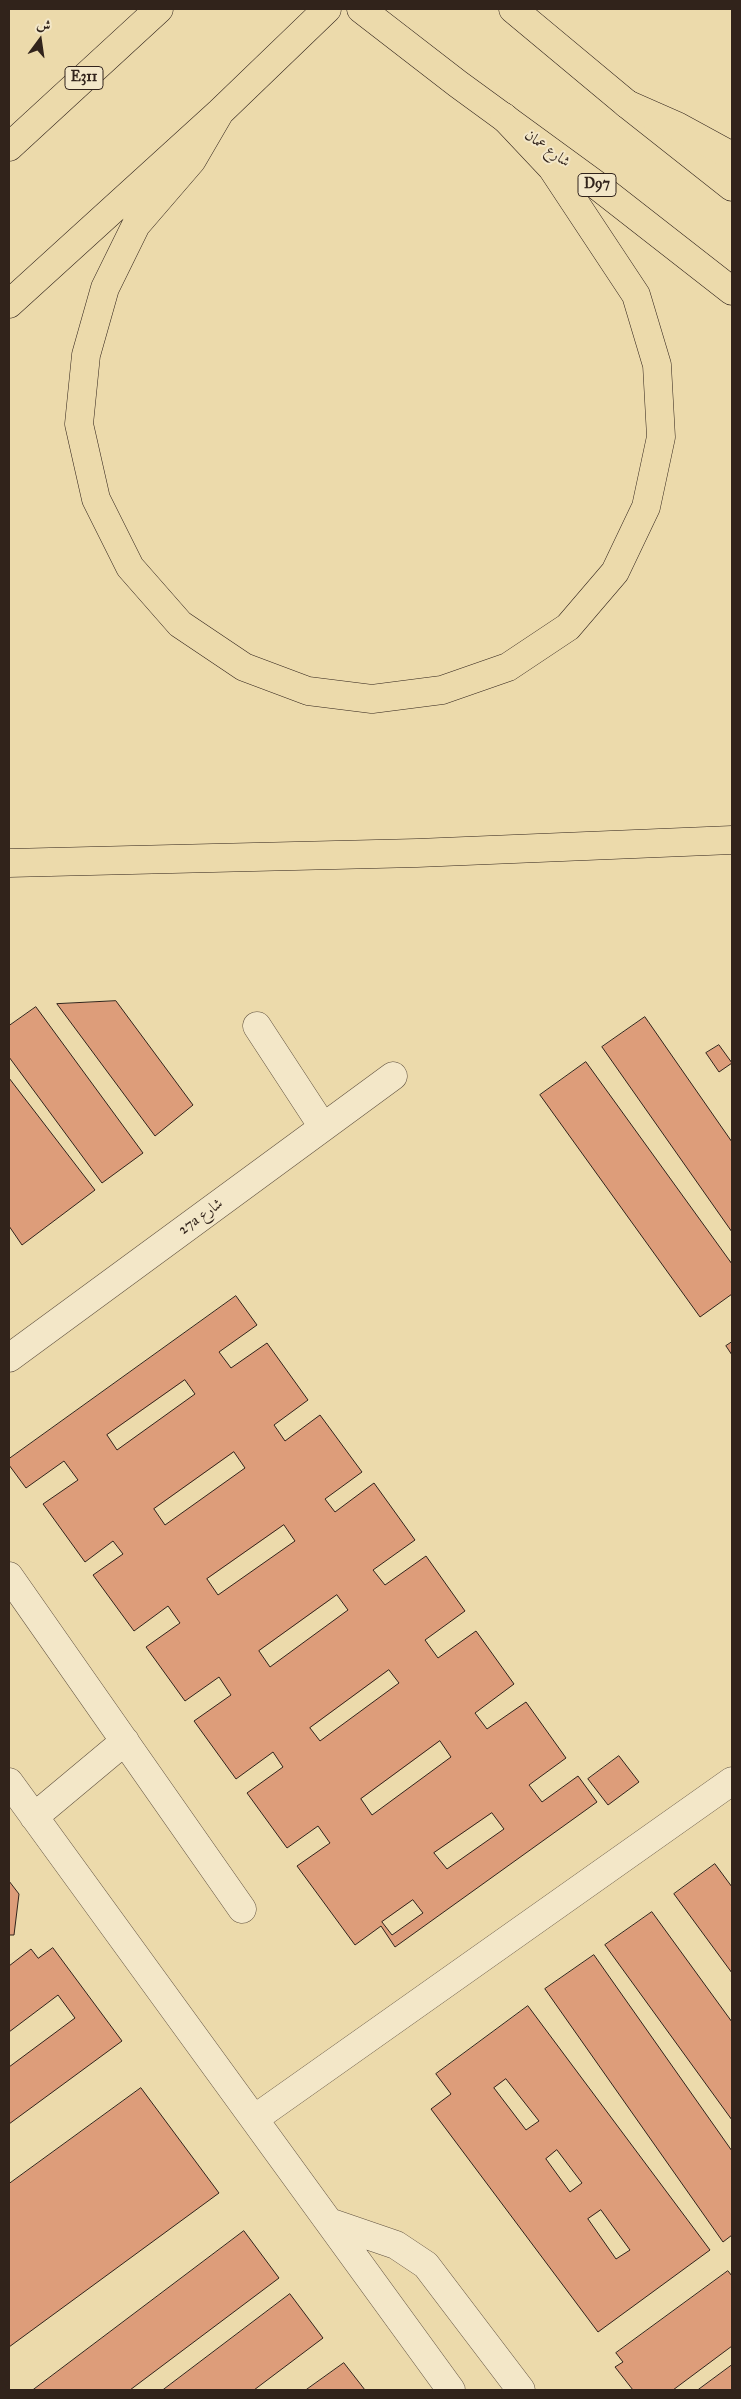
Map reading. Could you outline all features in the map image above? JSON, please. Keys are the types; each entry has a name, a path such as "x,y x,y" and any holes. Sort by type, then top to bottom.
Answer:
{"main road":[{"name":"E311","path":"9,147 159,9"},
{"path":"9,304 220,112 327,9"},
{"name":"شارع عمان","path":"361,9 458,84 595,184 732,291"},
{"path":"518,13 627,104 732,187"},
{"path":"627,104 677,126 732,156"},
{"path":"220,112 192,160 136,225 105,288 86,355 79,424 96,499 130,567 180,624 244,668 308,691 372,700 442,690 508,667 568,627 615,572 646,507 661,437 657,365 636,295 552,168 504,117"},
{"path":"9,863 417,853 732,840"}],"street":[{"path":"257,1026 323,1127"},
{"name":"27a شارع","path":"9,1358 393,1076"},
{"path":"9,1576 242,1908"},
{"path":"34,1817 125,1741"},
{"path":"254,2119 732,1781"},
{"path":"9,1782 451,2390"},
{"path":"329,2222 396,2245 426,2265 521,2390"}],"building":[{"path":"116,1001 193,1105 155,1136 57,1004"},
{"path":"36,1007 143,1153 102,1183 9,1057 9,1026"},
{"path":"645,1017 732,1142 732,1232 602,1047"},
{"path":"719,1045 732,1063 719,1072 706,1053"},
{"path":"586,1062 732,1264 732,1294 700,1317 540,1095"},
{"path":"9,1078 95,1190 22,1245 9,1226"},
{"path":"236,1296 257,1325 219,1352 231,1368 267,1343 308,1400 274,1425 285,1441 320,1415 362,1472 325,1499 335,1512 374,1483 415,1540 373,1570 385,1585 426,1556 465,1611 425,1640 438,1658 476,1631 514,1684 475,1713 487,1729 526,1702 566,1758 529,1785 542,1802 578,1776 597,1802 395,1947 381,1926 355,1945 297,1866 330,1843 318,1826 287,1848 247,1793 283,1767 273,1752 236,1779 194,1721 231,1695 219,1677 185,1701 146,1647 180,1623 168,1606 134,1631 93,1575 123,1554 113,1541 85,1562 43,1504 78,1480 64,1461 26,1488 9,1465 9,1459","holes":["185,1380 195,1394 117,1450 107,1435","234,1452 245,1468 165,1525 154,1509","284,1525 295,1541 218,1595 207,1579","337,1595 348,1610 270,1667 259,1651","389,1670 399,1683 320,1741 310,1728","440,1741 451,1757 372,1815 361,1799","492,1813 504,1829 447,1869 434,1853","413,1900 423,1913 392,1935 382,1922"]},
{"path":"732,1342 732,1355 726,1346"},
{"path":"619,1756 639,1782 608,1805 588,1779"},
{"path":"715,1864 732,1887 732,1973 674,1894"},
{"path":"9,1881 19,1894 14,1935 9,1935"},
{"path":"652,1912 732,2022 732,2120 605,1945"},
{"path":"53,1948 122,2041 9,2124 9,2067 75,2018 58,1995 9,2032 9,1966 31,1949 38,1958"},
{"path":"594,1955 732,2151 732,2235 723,2242 545,1989"},
{"path":"528,2006 710,2250 598,2332 431,2109 451,2094 436,2074","holes":["506,2079 539,2121 526,2130 494,2088","557,2150 582,2183 570,2192 546,2159","601,2210 630,2250 616,2259 588,2219"]},
{"path":"141,2088 219,2193 9,2347 9,2184"},
{"path":"244,2231 279,2278 130,2390 33,2390"},
{"path":"728,2271 732,2276 732,2346 673,2390 633,2390 615,2367 623,2362 616,2353"},
{"path":"290,2294 323,2338 254,2390 163,2390"},
{"path":"344,2363 365,2390 306,2390"},
{"path":"732,2365 732,2390 698,2390"}]}
